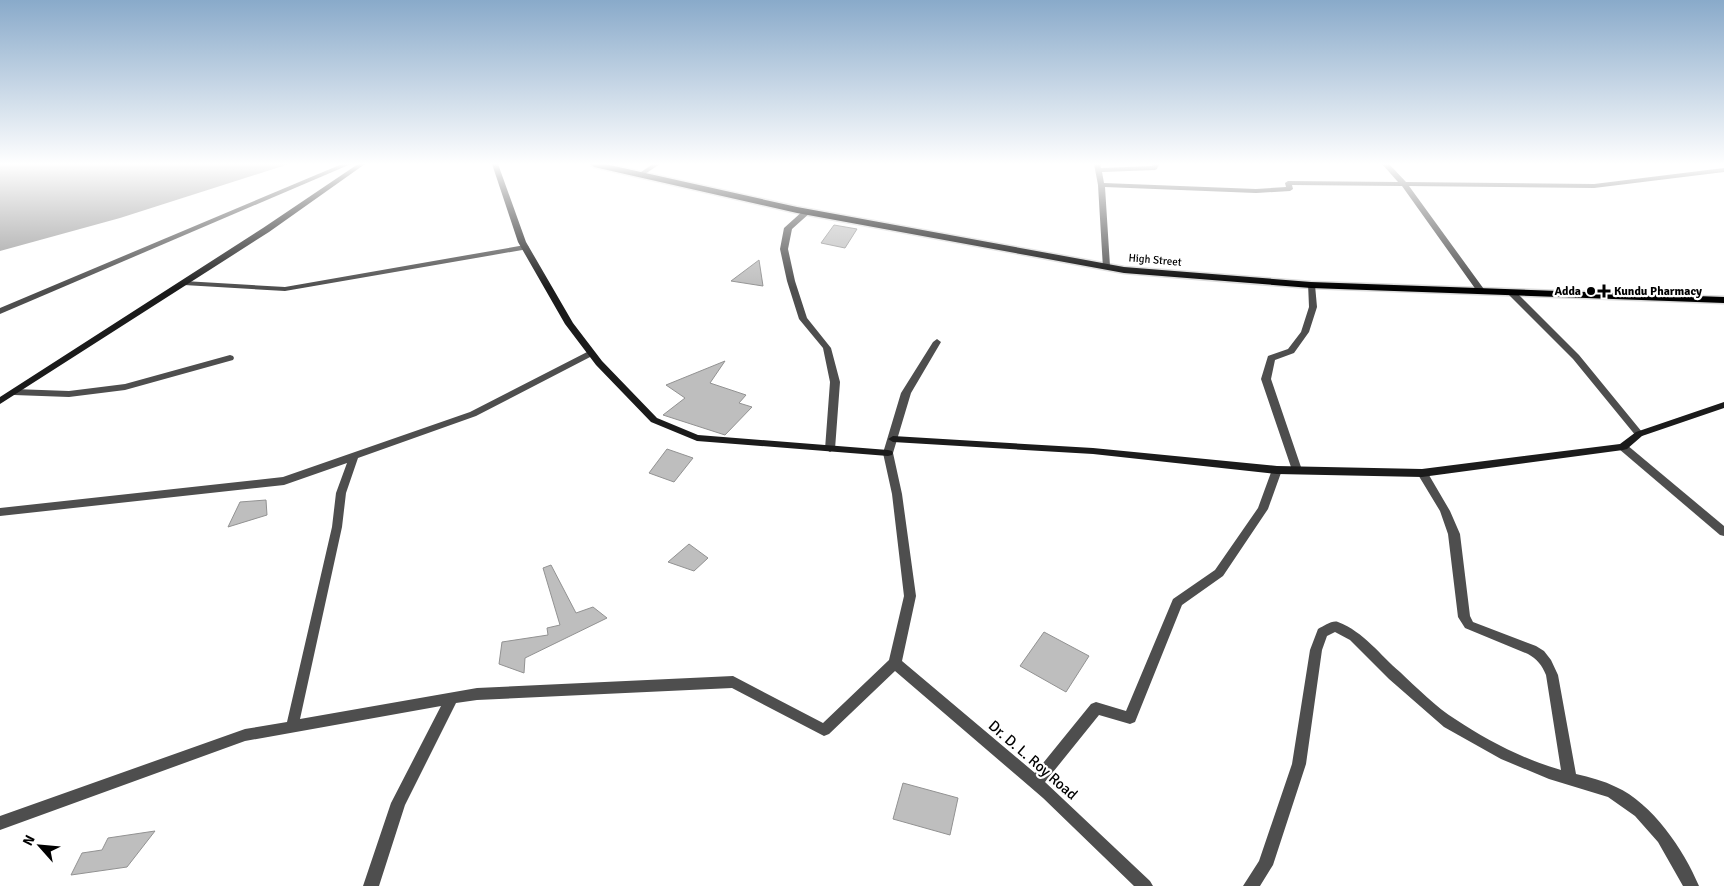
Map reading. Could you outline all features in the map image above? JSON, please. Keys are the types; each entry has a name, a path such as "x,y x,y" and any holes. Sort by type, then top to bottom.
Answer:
{"main road":[{"name":"High Street","path":"778,205 1134,271 1311,284 1724,300"}],"street":[{"path":"0,311 250,205"},
{"path":"0,401 302,205"},
{"path":"510,205 525,246 569,324 591,352 654,420 697,438 888,453"},
{"path":"1103,205 1106,266"},
{"path":"1419,205 1482,292"},
{"path":"807,212 788,228 784,249 791,281 803,319 827,348 835,382 830,449"},
{"path":"184,283 285,289 525,246"},
{"path":"1297,470 1266,379 1266,371 1271,358 1291,351 1305,332 1313,307 1311,284"},
{"path":"1512,293 1576,357 1639,434"},
{"path":"0,823 245,735 477,694 734,682 824,730 895,663 910,596 897,494 888,453 906,393 937,342"},
{"path":"0,512 284,481 473,414 591,352"},
{"path":"14,392 69,394 125,387 230,358"},
{"path":"893,439 1094,451 1277,470 1422,473 1623,447 1639,434 1724,405"},
{"path":"1623,447 1724,532"},
{"path":"292,726 337,527 341,493 354,456"},
{"path":"1036,782 1096,708 1130,718 1177,602 1219,573 1263,508 1277,470"},
{"path":"1422,473 1445,511 1454,534 1464,617 1469,625 1532,650 1541,655 1548,664 1552,675 1570,779"},
{"path":"1251,886 1264,865 1299,764 1316,650 1322,633 1336,626 1354,636 1394,675 1449,723 1506,755 1549,773 1613,792 1640,811 1663,837 1691,886"},
{"name":"Dr. D. L. Roy Road","path":"895,663 1036,782 1145,886"},
{"path":"371,886 398,803 452,698"}],"shaded area":[{"path":"0,205 160,205 120,218 0,251"}],"building":[{"path":"834,225 857,229 845,248 821,243"},
{"path":"759,260 763,286 731,281"},
{"path":"725,361 710,383 746,395 739,403 752,407 725,435 663,415 685,398 666,385"},
{"path":"667,449 693,458 674,482 649,473"},
{"path":"266,500 267,515 228,527 240,502"},
{"path":"689,544 708,558 694,571 668,562"},
{"path":"551,565 576,613 593,607 607,618 525,658 524,673 499,664 502,642 548,635 547,628 560,625 543,568"},
{"path":"1044,632 1089,656 1066,692 1020,666"},
{"path":"903,783 958,798 950,835 893,819"},
{"path":"155,831 127,867 71,875 82,853 102,850 108,838"}],"place":[{"name":"Adda","path":"1591,291"},
{"name":"Kundu Pharmacy","path":"1604,291"}]}
